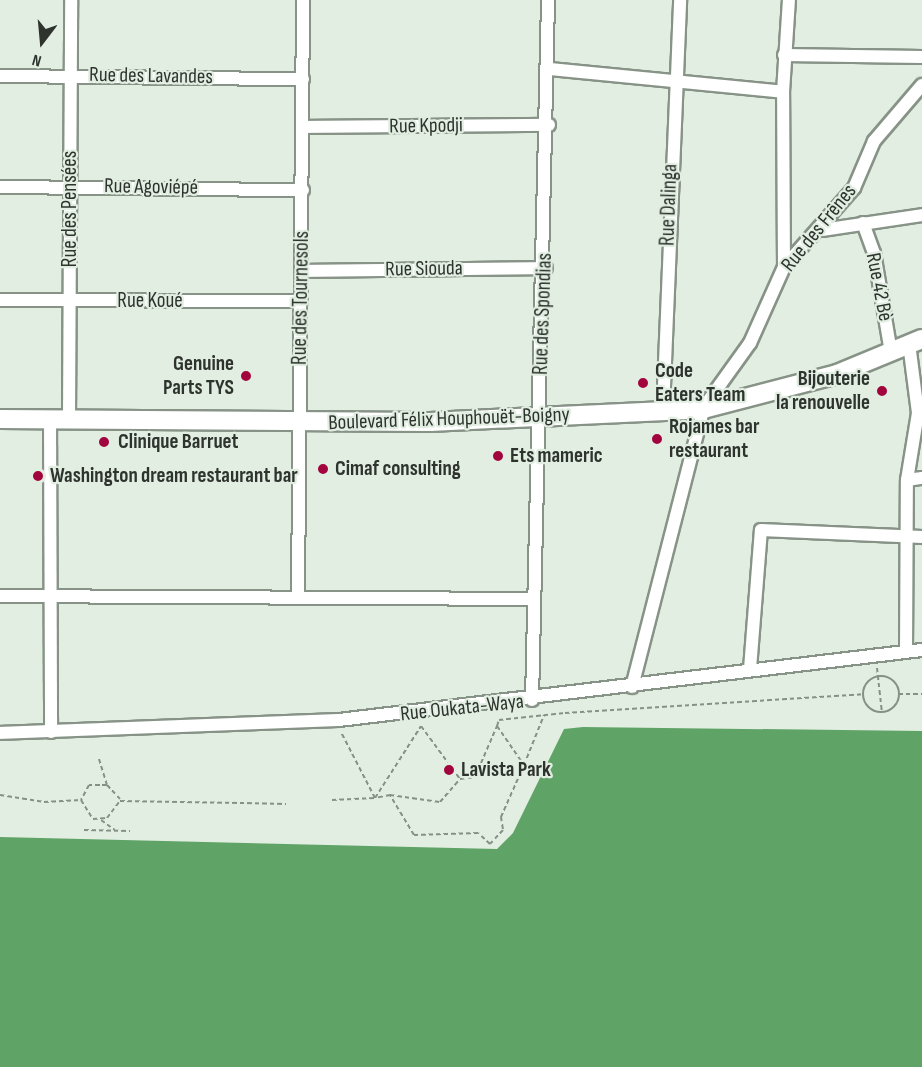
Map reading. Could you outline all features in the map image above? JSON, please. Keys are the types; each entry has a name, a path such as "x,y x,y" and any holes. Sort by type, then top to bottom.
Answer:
{"street":[{"name":"Rue des Pensées","path":"69,418 70,0"},
{"name":"Rue des Tournesols","path":"298,597 303,270 303,0"},
{"name":"Rue des Spondias","path":"532,700 539,420 546,268 550,69 548,0"},
{"name":"Rue Dalinga","path":"663,410 674,82 680,0"},
{"path":"784,267 783,92 789,0"},
{"path":"784,55 922,57"},
{"path":"550,69 783,92"},
{"name":"Rue des Lavandes","path":"0,76 303,79"},
{"name":"Rue des Frênes","path":"704,407 750,343 784,267 822,230 854,188 874,141 922,85"},
{"name":"Rue Kpodji","path":"303,128 549,125"},
{"name":"Rue Agoviépé","path":"0,187 303,190"},
{"path":"822,230 922,215"},
{"name":"Rue 42 Bè","path":"863,223 874,253 891,352"},
{"name":"Rue Siouda","path":"303,270 546,268"},
{"name":"Rue Koué","path":"0,300 301,301"},
{"path":"906,652 909,537 907,480 918,413 915,342"},
{"name":"Boulevard Félix Houphouët-Boigny","path":"0,419 69,418 300,423 539,420 704,407 837,374 915,342"},
{"path":"632,687 704,407"},
{"path":"50,418 54,597 51,732"},
{"path":"907,480 922,478"},
{"path":"750,669 761,530 922,537"},
{"path":"0,596 534,599"},
{"name":"Rue Oukata-Waya","path":"0,733 339,720 532,700 750,669 922,650"}],"path":[{"path":"876,656 882,713"},
{"path":"878,675 894,682 898,694 894,706 882,713 870,709 863,694 868,681 878,675"},
{"path":"332,800 390,795 440,802 460,779 475,777 499,720 863,694"},
{"path":"898,694 922,694"},
{"path":"390,795 414,835 478,833 490,844 503,830 501,818 544,715"},
{"path":"339,720 342,738 375,798"},
{"path":"375,798 421,726 460,779"},
{"path":"497,726 524,765"},
{"path":"99,759 107,784 120,801"},
{"path":"81,800 89,785 107,784"},
{"path":"0,795 81,800"},
{"path":"81,800 88,815 115,830"},
{"path":"120,801 286,804"},
{"path":"100,820 114,813 120,801"},
{"path":"84,830 130,831"}],"shaded area":[{"path":"583,727 922,731 922,1067 0,1067 0,837 497,849 513,833 564,729"}],"place":[{"name":"Genuine Parts TYS","path":"246,376"},
{"name":"Code Eaters Team","path":"643,383"},
{"name":"Bijouterie la renouvelle","path":"882,391"},
{"name":"Rojames bar restaurant","path":"657,439"},
{"name":"Clinique Barruet","path":"104,442"},
{"name":"Ets mameric","path":"498,456"},
{"name":"Cimaf consulting","path":"323,469"},
{"name":"Washington dream restaurant bar","path":"38,476"},
{"name":"Lavista Park","path":"449,770"}]}
